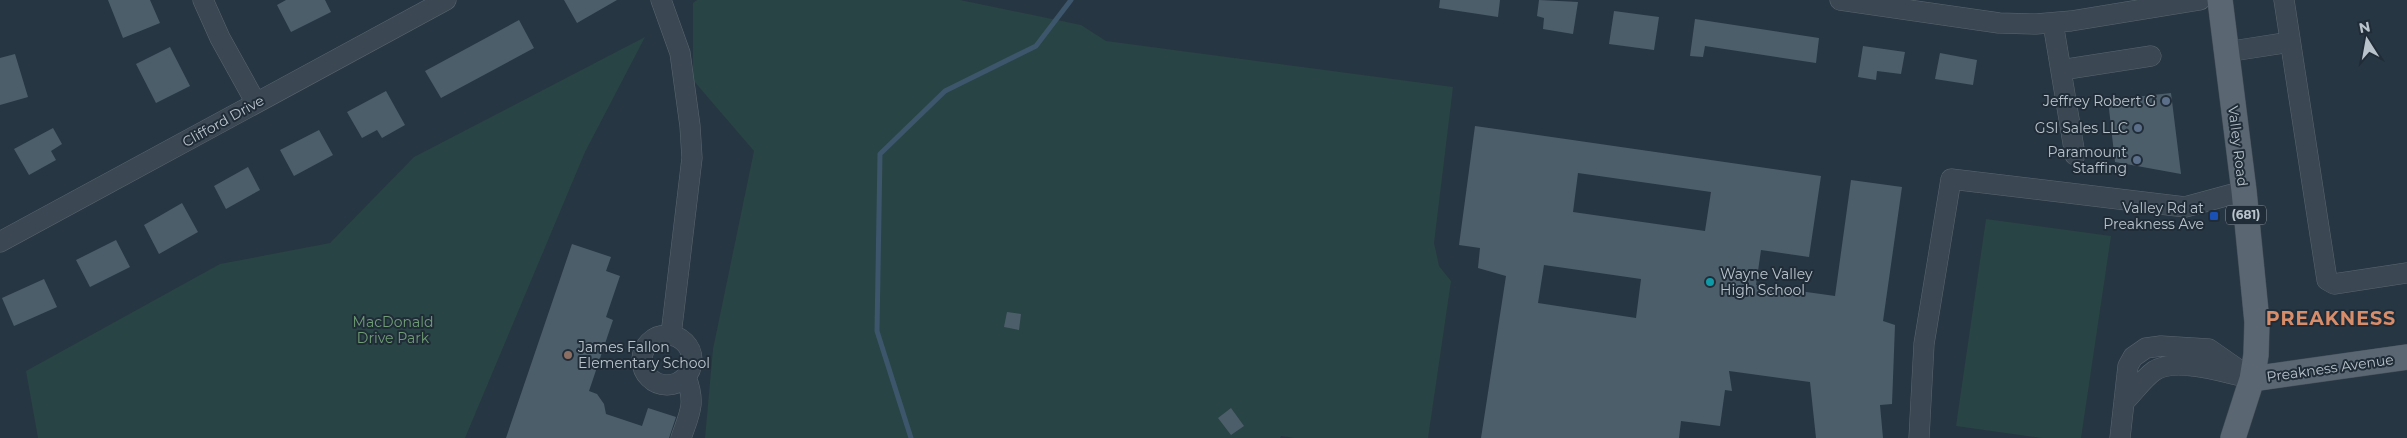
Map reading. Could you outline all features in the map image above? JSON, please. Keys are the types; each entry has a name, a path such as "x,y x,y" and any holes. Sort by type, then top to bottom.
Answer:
{"main road":[{"name":"Valley Road","path":"2220,0 2244,191 2257,322 2256,355 2252,378 2233,438"},
{"name":"Preakness Avenue","path":"2252,378 2407,357"}],"street":[{"path":"203,0 220,38 256,104"},
{"name":"Clifford Drive","path":"0,242 446,0"},
{"path":"661,0 680,53 690,126 692,158 671,335"},
{"path":"1840,0 1902,4 1999,23 2053,23 2200,0"},
{"path":"2284,0 2327,280 2334,284 2407,272"},
{"path":"2053,23 2075,155"},
{"path":"2226,52 2290,42"},
{"path":"2061,70 2151,56"},
{"path":"1919,438 1924,344 1952,178 2185,207 2244,191"},
{"path":"662,335 671,335 680,338 688,346 692,356 692,365 686,378 674,385 668,386 657,384 645,373 641,360 643,351 648,343 662,335"},
{"path":"2120,438 2128,366 2134,357 2146,348 2161,346 2208,349 2252,378"},
{"path":"681,438 693,397 686,378"}],"green space":[{"path":"697,0 960,0 1081,25 1106,41 1453,87 1434,243 1439,266 1451,281 1428,438 1294,438 1281,436 1280,438 705,438 713,349 754,151 693,80 693,3"},
{"name":"MacDonald Drive Park","path":"645,37 585,152 465,438 38,438 26,371 220,264 330,243 414,157"},
{"path":"1986,219 2111,236 2081,438 2042,438 1956,426"}],"building":[{"path":"108,0 150,0 160,23 123,38"},
{"path":"286,0 325,0 331,12 291,32 277,5"},
{"path":"564,0 617,0 577,23"},
{"path":"1440,0 1500,0 1498,17 1439,8"},
{"path":"1539,0 1578,2 1573,34 1543,29 1544,18 1537,16"},
{"path":"1614,11 1659,17 1654,50 1609,44"},
{"path":"1695,19 1819,38 1816,63 1705,46 1703,57 1690,56"},
{"path":"519,20 534,48 441,98 425,71"},
{"path":"1863,46 1905,52 1901,74 1877,71 1876,80 1858,77"},
{"path":"170,47 190,86 156,103 136,64"},
{"path":"1940,53 1977,60 1973,85 1935,79"},
{"path":"15,54 28,97 0,105 0,58"},
{"path":"386,91 405,125 382,138 377,130 362,138 347,112"},
{"path":"2171,93 2181,174 2115,162 2108,100"},
{"name":"Wayne Valley High School","path":"1475,126 1821,176 1809,257 1761,250 1756,285 1835,296 1851,180 1902,187 1883,321 1895,325 1892,404 1880,405 1883,438 1816,438 1810,382 1729,371 1732,391 1725,390 1720,426 1681,421 1679,438 1481,438 1506,276 1478,268 1480,248 1459,245","holes":["1578,173 1711,192 1705,231 1573,212","1544,265 1641,279 1636,318 1538,303"]},
{"path":"53,128 62,144 51,151 56,160 29,175 14,149"},
{"path":"319,130 333,155 294,176 280,150"},
{"path":"248,167 260,190 226,209 214,186"},
{"path":"182,203 198,232 159,254 144,225"},
{"path":"116,240 130,267 90,287 76,260"},
{"name":"James Fallon Elementary School","path":"572,244 611,257 606,271 620,276 606,317 613,320 589,391 597,394 604,404 606,414 642,426 648,408 676,417 669,438 506,438"},
{"path":"44,279 57,307 14,326 2,298"},
{"path":"1007,312 1021,314 1019,330 1004,327"},
{"path":"1231,408 1244,426 1231,435 1218,418"}],"waterway":[{"path":"911,438 877,331 880,154 945,91 1036,46 1071,0"}],"place":[{"name":"Jeffrey Robert G","path":"2166,101"},
{"name":"GSI Sales LLC","path":"2138,128"},
{"name":"Paramount Staffing","path":"2137,160"},
{"name":"Valley Rd at Preakness Ave","path":"2214,216"},
{"name":"Wayne Valley High School","path":"1710,282"},
{"name":"James Fallon Elementary School","path":"568,355"}],"district":[{"name":"PREAKNESS","path":"2331,318"}]}
